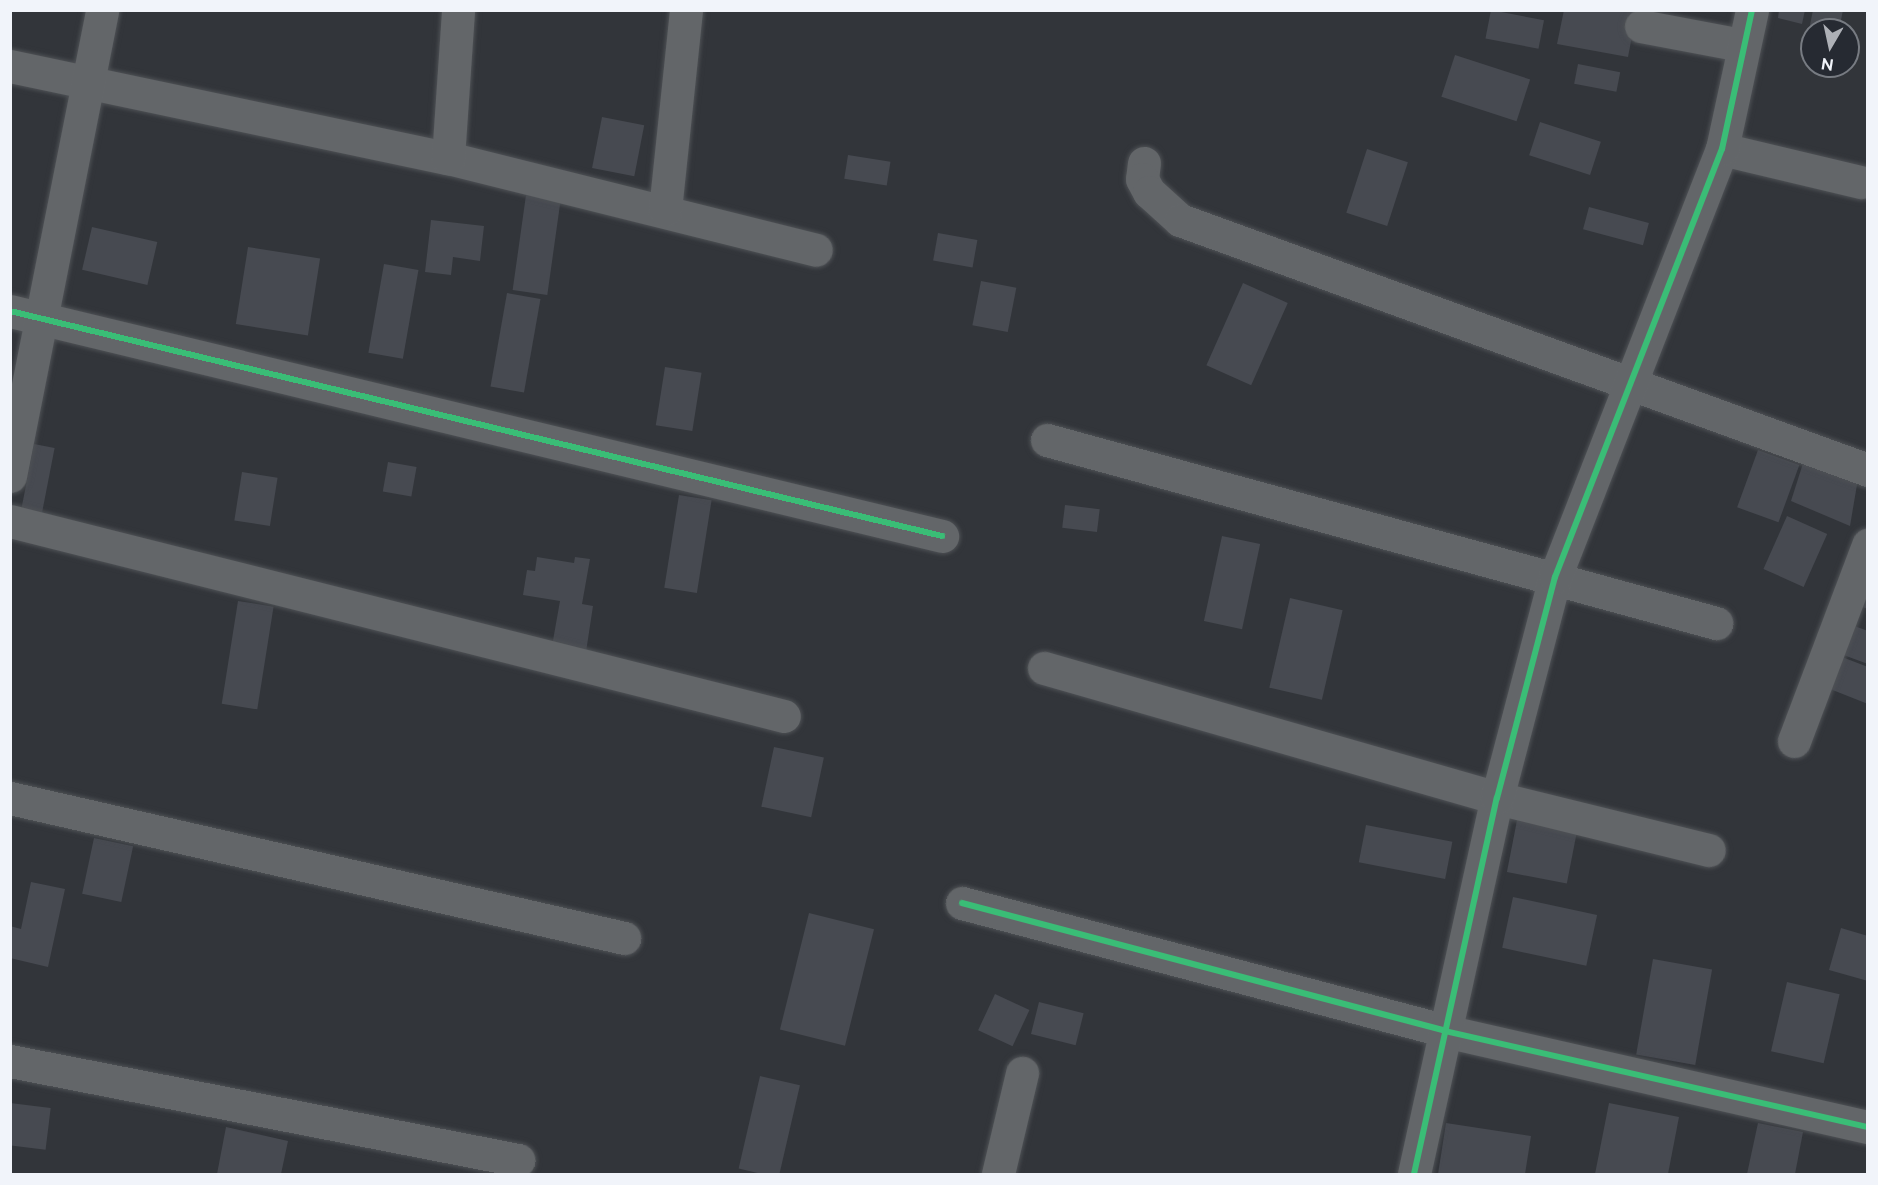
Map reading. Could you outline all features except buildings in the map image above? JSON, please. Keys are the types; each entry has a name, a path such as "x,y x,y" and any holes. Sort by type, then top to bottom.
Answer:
{"street":[{"path":"10,476 25,315 91,83 102,10"},
{"path":"448,158 458,10"},
{"path":"665,210 686,10"},
{"path":"1414,1174 1497,798 1555,577 1722,149 1742,45 1752,10"},
{"path":"1641,26 1742,45"},
{"path":"10,66 448,158 665,210 816,250"},
{"path":"1722,149 1861,182"},
{"path":"1144,163 1142,179 1149,192 1180,220 1632,382 1868,470"},
{"path":"25,315 942,536"},
{"path":"1047,440 1555,577 1716,623"},
{"path":"10,521 784,716"},
{"path":"1794,741 1868,545"},
{"path":"1044,668 1497,798 1709,850"},
{"path":"10,798 624,938"},
{"path":"962,903 1445,1031 1868,1127"},
{"path":"10,1061 518,1160"},
{"path":"998,1174 1022,1074"}],"cycle path":[{"path":"1414,1174 1497,798 1555,577 1722,149 1752,10"},
{"path":"10,311 942,536"},
{"path":"962,903 1445,1031 1868,1127"}]}
